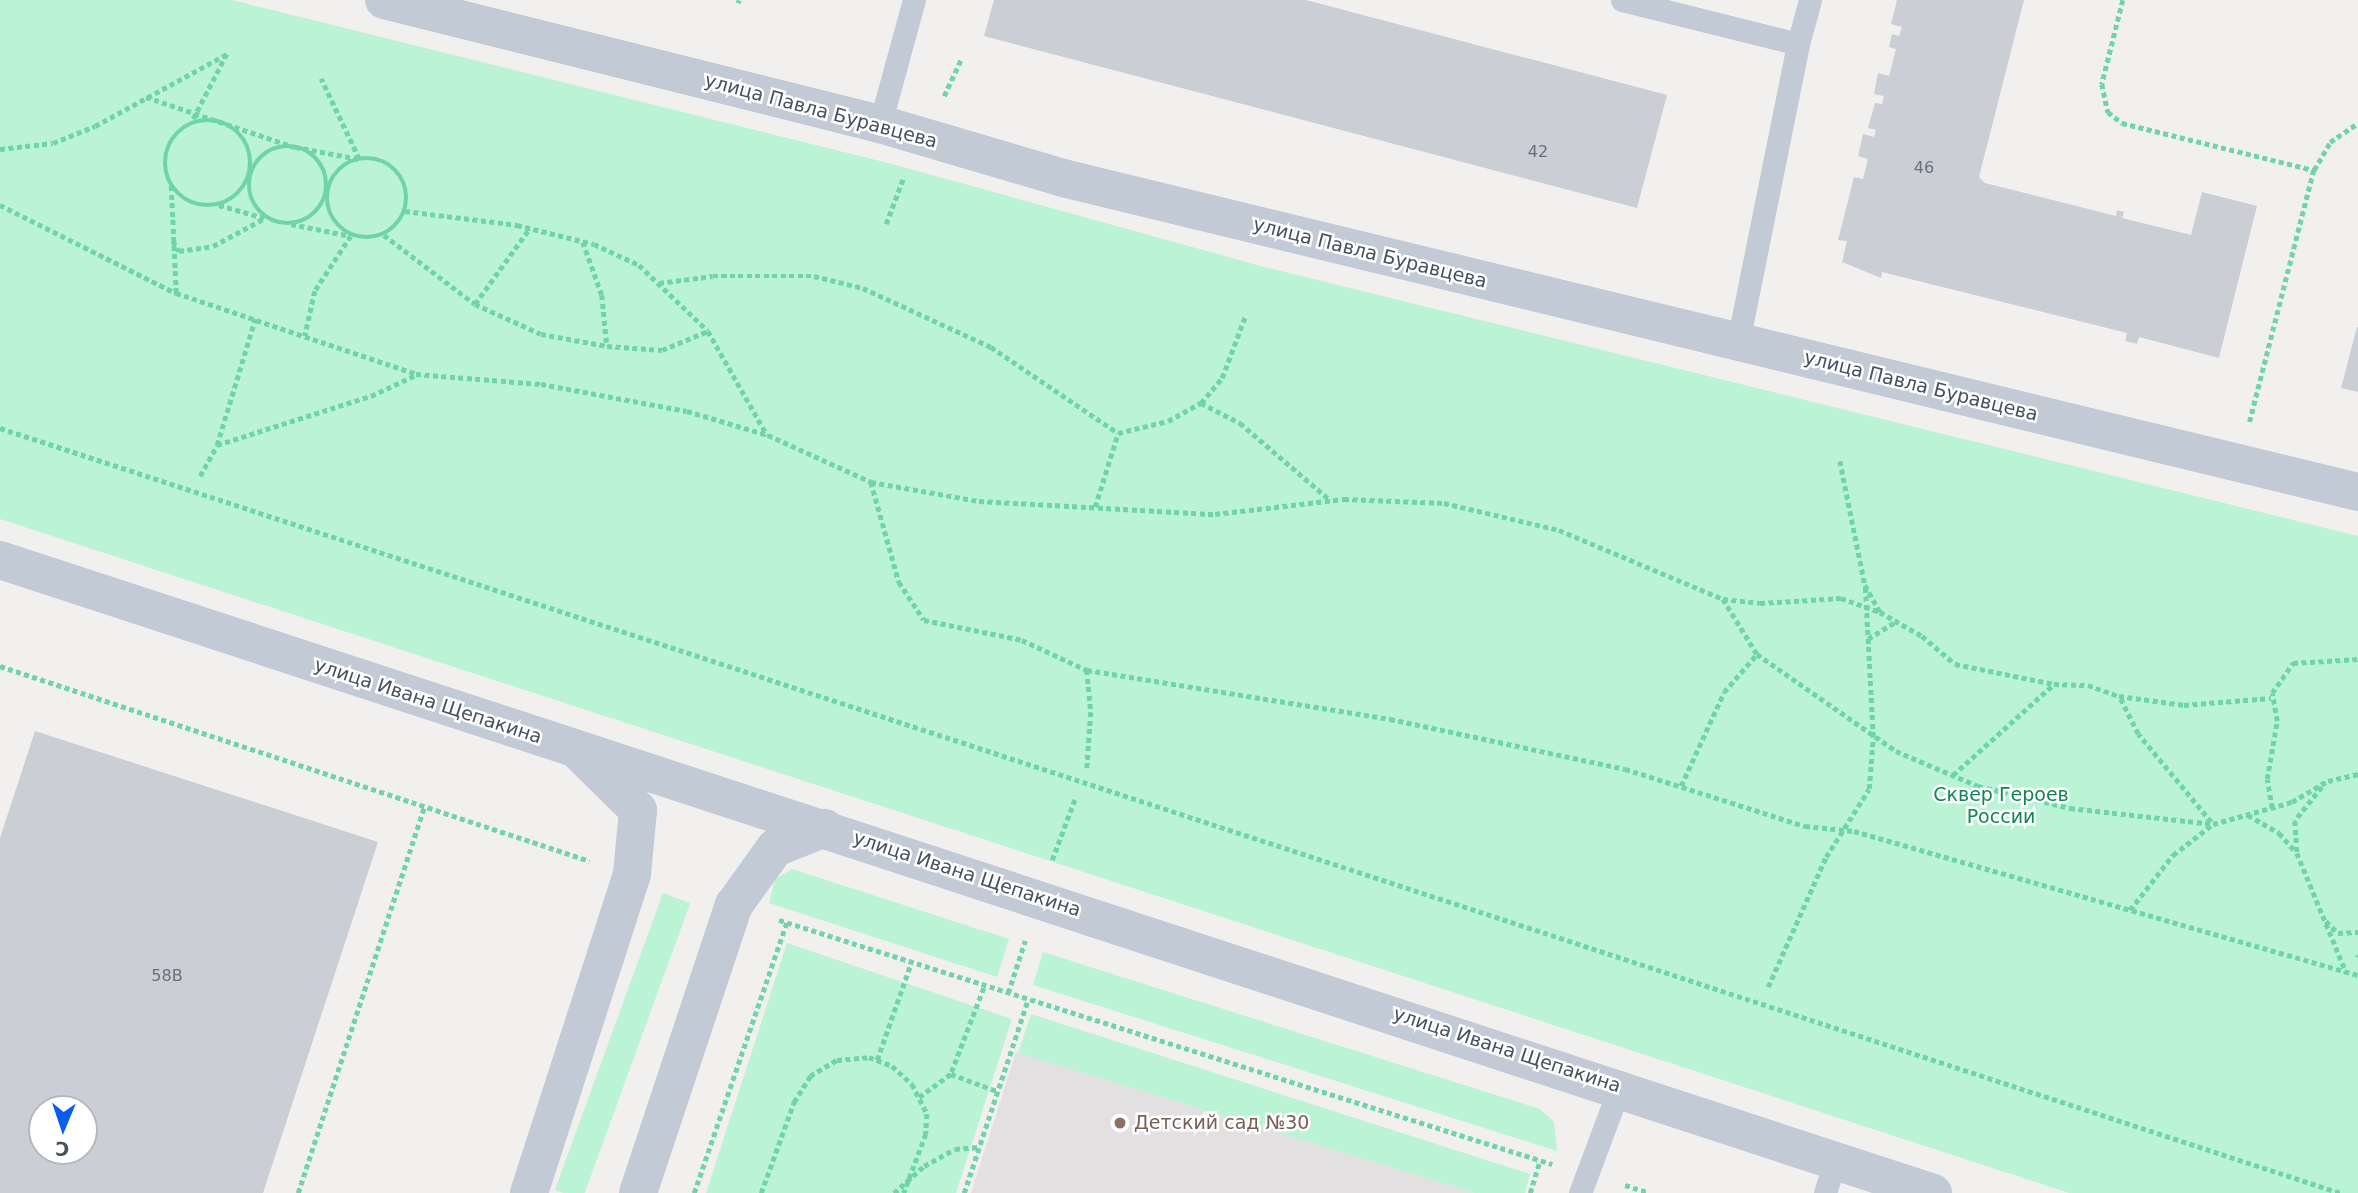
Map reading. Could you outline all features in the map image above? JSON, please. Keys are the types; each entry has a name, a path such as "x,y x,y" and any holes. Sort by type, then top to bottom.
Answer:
{"street":[{"name":"улица Павла Буравцева","path":"384,0 880,124 1063,178 2358,492"},
{"name":"улица Ивана Щепакина","path":"0,560 1620,1086 1830,1177 1933,1193"},
{"path":"528,1193 632,874 638,810 576,749"},
{"path":"638,1193 734,905 775,848 825,828"}],"lane":[{"path":"880,124 914,0"},
{"path":"1622,0 1798,44"},
{"path":"1738,342 1798,44 1810,0"},
{"path":"1583,1184 1620,1086"}],"path":[{"path":"2123,0 2102,84 2108,112 2122,123 2314,170"},
{"path":"0,149 53,143 227,54 192,122"},
{"path":"942,100 961,60"},
{"path":"321,79 359,159"},
{"path":"146,97 197,112 313,155 324,170 331,217 351,236"},
{"path":"177,293 171,185 166,150 176,133 192,122 211,118 244,138 252,156 250,193 265,218"},
{"path":"2239,463 2314,170 2330,142 2358,122"},
{"path":"219,205 233,199 259,158 275,148 295,147 359,159 376,159 396,172 407,194 405,211 384,235"},
{"path":"286,223 314,215 344,164 359,159"},
{"path":"886,224 906,172"},
{"path":"171,185 190,202 219,205 286,223 351,236 384,235 475,304 541,334 607,346 662,351 708,331"},
{"path":"0,205 177,293 416,374 554,387 687,411 768,435 871,482 979,501 1214,514 1330,500 1432,502 1507,514 1607,548 1724,599 1760,603 1841,598 1897,621 1955,664 2054,684 2088,685 2119,696 2184,705 2271,698"},
{"path":"405,211 529,229 582,241 639,265 708,331 768,435"},
{"path":"173,241 179,251 213,246 265,218"},
{"path":"475,304 529,229"},
{"path":"305,335 315,291 351,236"},
{"path":"582,241 602,295 607,346"},
{"path":"659,283 713,276 814,276 863,288 992,347 1118,433 1168,421 1201,403 1222,378 1246,314"},
{"path":"200,476 217,445 255,319"},
{"path":"217,445 371,396 416,374"},
{"path":"1201,403 1240,423 1330,500"},
{"path":"0,428 2340,1193"},
{"path":"1095,507 1118,433"},
{"path":"1768,987 1844,829 1869,789 1873,737 1865,585 1840,461"},
{"path":"871,482 898,582 924,621 1022,640 1087,670 1390,719 1681,786 1805,826 1844,829 2358,975"},
{"path":"1865,585 1880,612"},
{"path":"1724,599 1757,654 1873,737 1953,775 2070,808 2213,824 2272,808 2329,780 2358,774"},
{"path":"1868,639 1897,621"},
{"path":"1681,786 1724,692 1757,654"},
{"path":"2272,808 2267,779 2277,721 2271,698 2292,663 2358,659"},
{"path":"0,666 424,808 632,874"},
{"path":"1087,670 1087,768"},
{"path":"1953,775 2054,684"},
{"path":"2119,696 2138,734 2213,824"},
{"path":"2329,780 2295,821 2297,853 2346,972"},
{"path":"1069,813 1076,796"},
{"path":"298,1193 424,808"},
{"path":"2248,815 2279,833 2297,853"},
{"path":"2130,910 2174,855 2213,824"},
{"path":"734,905 984,988 1028,999 1540,1160 1583,1184 1625,1185 1649,1193"},
{"path":"2323,918 2338,933 2358,932"},
{"path":"694,1193 787,922"},
{"path":"877,1060 911,963"},
{"path":"919,1097 951,1074 984,988"},
{"path":"964,1193 1028,999"},
{"path":"761,1193 794,1102 810,1076 837,1060 877,1060 892,1066 919,1097 927,1114 926,1134 904,1193"},
{"path":"951,1074 997,1091"},
{"path":"894,1193 955,1149 979,1147"},
{"path":"1530,1193 1540,1160"},
{"path":"1622,1193 1625,1185"}],"shaded area":[{"name":"Детский сад №30","path":"1016,1052 1475,1193 971,1193"}],"green space":[{"name":"Сквер Героев России","path":"0,0 232,0 892,164 1261,266 2358,536 2358,1193 2069,1193 0,519"},
{"path":"792,869 1009,939 997,977 769,903 775,879"},
{"path":"663,893 690,903 585,1193 563,1193 555,1190"},
{"path":"787,943 1012,1019 956,1193 706,1193"},
{"path":"1043,952 1540,1109 1554,1122 1557,1151 1033,985"},
{"path":"1031,1014 1530,1174 1525,1193 1475,1193 1018,1053"}],"building":[{"path":"994,0 1306,0 1667,95 1637,208 984,36"},
{"path":"1897,0 2024,0 1979,177 1985,183 2116,216 2117,210 2124,212 2122,218 2191,235 2202,192 2257,206 2219,358 2139,337 2137,344 2125,341 2127,333 1882,272 1881,278 1842,262 1847,241 1838,240 1854,177 1863,179 1868,159 1858,156 1863,134 1874,137 1876,130 1868,128 1875,103 1882,104 1884,96 1874,94 1878,73 1889,76 1896,49 1889,47 1892,34 1899,36 1902,27 1891,24"},
{"path":"2358,327 2358,392 2341,388"},
{"path":"35,731 378,842 263,1193 0,1193 0,838"}],"place":[{"name":"Детский сад №30","path":"1120,1123"}]}
